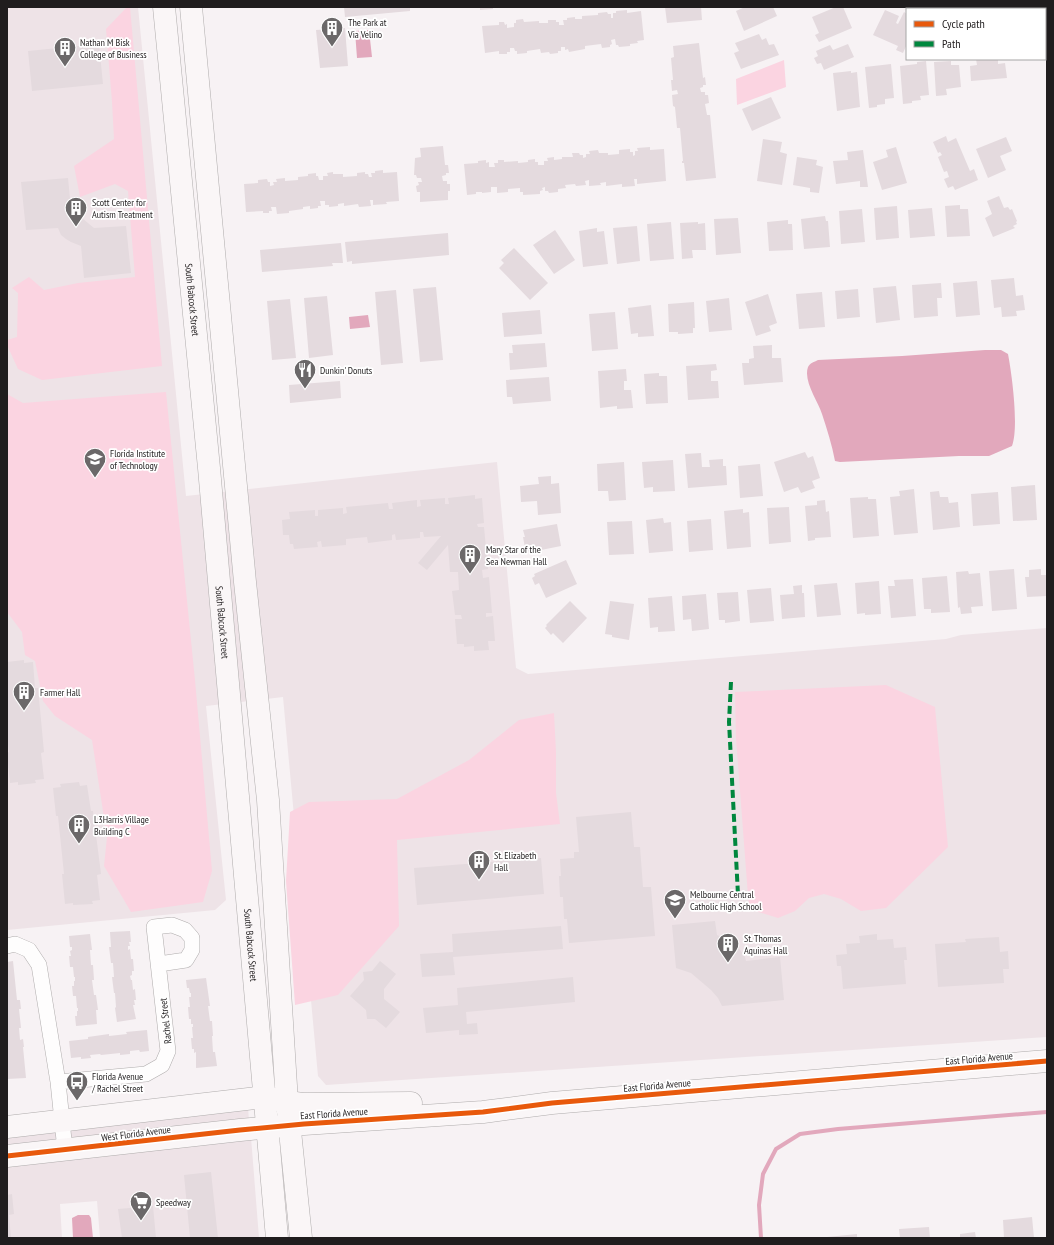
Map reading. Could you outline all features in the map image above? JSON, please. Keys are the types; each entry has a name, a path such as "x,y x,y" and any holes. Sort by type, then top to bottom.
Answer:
{"main road":[{"name":"South Babcock Street","path":"164,7 209,468 277,1238"},
{"path":"191,7 197,38 245,582 268,800 287,1102 301,1238"},
{"name":"East Florida Avenue","path":"268,1128 290,1125 483,1112 552,1103 1047,1061"},
{"name":"East Florida Avenue","path":"265,1097 303,1104 552,1103"},
{"path":"7,1127 63,1119 265,1097"},
{"name":"West Florida Avenue","path":"7,1156 268,1128"}],"street":[{"path":"7,946 15,944 29,950 39,965 58,1082 65,1150"},
{"name":"Rachel Street","path":"58,1082 146,1074 162,1065 168,1051 159,964"}],"shaded area":[{"path":"7,7 138,7 186,496 497,462 516,668 528,674 946,639 961,635 1047,628 1047,1037 326,1085 318,1076 283,697 206,706 226,900 215,910 7,930"},
{"path":"127,7 130,7 162,366 42,380 18,369 7,345 7,340 17,337 18,293 12,288 29,277 44,290 78,283 135,277 128,191 115,184 80,197 74,166 114,139 106,29"},
{"path":"369,30 372,57 357,58 355,31"},
{"path":"784,60 786,87 737,105 736,79"},
{"path":"368,315 370,327 350,329 349,317"},
{"path":"1001,350 1008,354 1015,414 1015,427 1012,446 989,456 835,461 822,414 809,385 807,373 808,367 811,364 818,360"},
{"path":"166,392 195,680 212,871 203,902 131,912 104,866 107,837 92,740 55,716 43,701 35,661 25,655 22,632 7,612 7,394 23,403"},
{"path":"886,685 935,707 948,847 886,908 861,911 841,899 824,894 809,898 795,911 778,918 749,909 736,738 735,692"},
{"path":"554,713 556,793 560,824 397,840 399,926 338,995 295,1005 286,881 290,812 309,802 397,799 469,760 519,720"},
{"path":"248,1107 249,1121 7,1148 7,1136"},
{"path":"251,1137 259,1238 100,1238 97,1201 60,1204 62,1238 7,1238 7,1164"},
{"path":"78,1215 89,1215 91,1218 93,1238 73,1238 72,1218"}],"building":[{"name":"The Park at Via Velino","path":"344,7 410,7 410,11 345,17"},
{"path":"480,7 493,7 493,9 480,10"},
{"path":"665,7 701,7 702,20 667,23"},
{"path":"745,7 773,7 777,16 744,31 736,11"},
{"path":"836,7 843,7 852,28 819,42 815,35 819,33 812,17"},
{"path":"965,7 992,7 992,8"},
{"path":"627,10 627,13 641,11 644,40 637,41 638,43 630,44 630,46 619,47 616,45 615,39 611,40 612,44 610,47 602,48 601,44 585,46 585,49 569,52 568,49 565,50 565,47 561,47 561,51 558,51 558,53 550,54 549,52 541,53 540,49 517,54 517,51 515,51 514,48 510,48 510,52 507,52 507,54 499,54 499,51 485,53 482,26 499,25 499,22 504,22 505,25 507,24 507,28 514,27 516,20 523,19 524,22 539,21 539,23 548,23 548,20 556,20 556,22 559,22 559,25 564,25 563,20 567,20 567,18 575,17 575,19 582,19 582,16 598,15 598,13 607,12 608,14 611,14 611,18 613,18 613,13 616,13 616,11"},
{"path":"885,10 899,16 896,23 898,24 904,12 906,13 906,46 903,53 896,50 898,46 873,35"},
{"name":"The Park at Via Velino","path":"345,28 348,66 320,68 316,30"},
{"path":"759,34 762,40 766,38 769,45 774,44 779,55 741,69 734,53 739,51 735,43"},
{"path":"699,43 703,78 705,77 706,85 703,85 703,87 700,88 701,92 705,92 705,95 708,95 709,103 705,104 707,115 710,115 716,178 686,181 684,163 682,163 680,128 677,128 675,107 673,106 672,95 678,94 677,90 672,91 671,80 673,80 671,58 674,57 673,46"},
{"name":"Nathan M Bisk College of Business","path":"99,44 103,84 32,91 28,51"},
{"path":"848,44 854,57 824,70 821,63 817,64 814,58 818,56 816,51 830,45 833,50"},
{"path":"976,60 998,60 998,64 1005,63 1007,78 971,81 970,66 977,65"},
{"path":"926,61 929,95 920,96 921,100 903,104 900,66 917,64 917,62"},
{"path":"951,61 951,65 959,65 961,87 946,89 947,95 936,96 934,62"},
{"path":"891,64 894,98 885,99 885,104 869,108 865,67"},
{"path":"851,71 851,73 857,72 860,107 837,111 833,73"},
{"path":"771,97 781,118 752,131 742,109"},
{"path":"946,136 948,142 956,138 970,171 974,169 978,180 955,190 953,186 948,188 944,179 949,177 947,171 944,172 938,157 942,155 940,152 938,153 933,142"},
{"path":"1006,137 1012,151 1000,156 1006,170 988,178 976,149"},
{"path":"763,139 782,142 780,152 787,154 782,185 757,181"},
{"path":"443,146 445,165 448,165 449,173 442,176 443,181 447,181 447,184 450,184 448,200 420,202 420,192 417,192 416,186 419,185 418,182 422,182 421,178 417,178 416,175 414,175 415,158 421,157 420,148"},
{"path":"650,147 650,150 664,149 666,181 637,184 637,179 634,179 635,186 622,187 622,184 606,186 606,182 600,183 601,185 589,186 589,180 585,181 586,185 565,185 566,188 558,189 558,192 549,193 548,191 545,191 545,187 542,188 543,190 540,191 540,194 523,195 523,192 520,192 520,188 508,189 508,192 497,193 497,187 491,187 491,192 476,192 476,194 467,195 464,164 478,163 478,161 486,160 486,163 489,162 489,167 495,167 494,163 498,163 498,160 504,160 504,162 518,161 518,163 528,162 528,160 535,159 535,162 538,162 538,165 544,165 544,161 548,161 547,158 554,157 554,160 562,159 562,157 573,157 572,153 579,153 580,155 583,155 583,158 586,157 586,154 590,154 589,151 598,150 599,153 608,153 608,155 619,154 619,150 630,149 630,152 633,152 633,156 635,155 635,151 638,151 637,148"},
{"path":"896,147 907,183 882,190 873,162 888,157 886,150"},
{"path":"863,150 868,187 860,187 860,181 836,184 833,161 848,160 847,152"},
{"path":"797,157 817,160 816,165 823,167 819,193 810,192 810,188 793,185"},
{"path":"383,170 383,173 397,172 399,201 373,205 373,200 370,200 371,206 359,207 358,204 344,206 344,203 338,204 338,206 329,207 329,205 325,205 325,201 320,201 321,206 318,206 318,208 310,209 310,206 303,207 303,209 289,211 289,213 277,214 276,207 271,207 272,211 269,211 269,213 263,213 263,211 246,212 244,184 258,183 258,180 267,179 268,182 270,182 270,186 274,185 273,182 277,182 276,179 285,178 285,181 298,180 298,177 316,173 319,180 323,180 323,176 328,176 327,173 333,172 333,174 343,174 343,177 357,176 357,173 365,172 365,174 368,174 369,177 372,177 371,173"},
{"name":"Scott Center for Autism Treatment","path":"68,178 71,209 94,228 126,226 131,273 84,278 81,246 66,239 61,235 58,228 26,230 21,182"},
{"path":"999,196 1004,208 1008,207 1010,210 1012,209 1017,224 1013,226 1015,228 993,237 985,218 992,214 987,201"},
{"path":"960,205 960,209 968,209 970,236 947,237 945,206"},
{"path":"897,206 899,238 876,240 874,208"},
{"path":"932,208 935,236 910,238 908,210"},
{"path":"862,209 865,242 841,244 839,211"},
{"path":"825,216 826,221 828,221 830,247 804,249 801,219"},
{"path":"738,218 741,253 716,255 714,219"},
{"path":"788,220 788,224 792,224 793,250 769,251 767,222"},
{"path":"671,222 674,259 650,261 647,224"},
{"path":"698,222 698,224 705,223 706,250 692,250 693,258 682,259 680,223"},
{"path":"637,226 640,261 617,264 613,228"},
{"path":"597,228 597,232 604,231 608,264 583,267 579,231"},
{"path":"555,230 575,260 554,274 533,245"},
{"path":"448,233 449,255 352,264 352,261 347,262 345,242"},
{"path":"341,243 343,263 332,263 333,266 262,272 260,250"},
{"path":"514,248 548,283 530,300 499,268 504,263 501,260"},
{"path":"1014,278 1016,296 1023,295 1025,310 1016,311 1017,316 1002,317 1001,307 994,308 991,280"},
{"path":"977,281 980,315 956,317 953,283"},
{"path":"941,283 942,298 937,298 938,316 914,318 912,285"},
{"path":"896,286 900,320 876,323 873,288"},
{"path":"436,287 443,360 420,362 413,289"},
{"path":"858,289 860,317 837,319 835,291"},
{"path":"396,290 403,363 381,365 375,292"},
{"path":"822,292 825,327 799,329 796,294"},
{"path":"768,294 777,323 769,326 771,331 756,336 745,302"},
{"path":"327,296 333,355 309,358 304,298"},
{"path":"729,298 732,330 709,332 706,301"},
{"path":"290,299 296,358 272,360 267,301"},
{"path":"694,302 695,328 693,328 693,333 678,334 678,332 669,332 668,304"},
{"path":"651,305 654,336 638,337 638,333 631,334 628,308"},
{"path":"540,310 542,334 504,337 502,313"},
{"path":"615,312 618,349 592,351 589,314"},
{"path":"545,343 547,367 510,370 509,353 513,353 512,345"},
{"path":"772,345 772,358 781,358 783,382 744,385 742,363 749,363 749,359 754,358 753,346"},
{"path":"716,364 717,370 711,371 711,381 718,381 719,398 688,400 686,366"},
{"path":"626,369 627,381 624,381 624,390 631,390 633,408 617,409 617,406 600,408 598,371"},
{"path":"659,373 659,376 667,376 668,403 646,404 644,374"},
{"path":"549,377 551,401 513,404 512,397 507,397 506,380"},
{"path":"340,381 341,398 290,403 289,385"},
{"path":"805,452 808,458 813,456 820,478 812,481 815,488 801,493 798,487 784,492 774,462"},
{"path":"701,453 702,467 710,467 709,460 723,459 723,466 726,466 727,485 688,488 685,454"},
{"path":"673,460 675,491 653,492 653,487 644,488 642,462"},
{"path":"624,462 626,500 609,501 608,491 598,491 597,464"},
{"path":"760,464 763,496 740,498 738,466"},
{"path":"551,476 551,484 559,483 561,513 538,515 537,501 521,502 520,486 539,484 538,477"},
{"path":"1035,485 1037,520 1013,521 1011,487"},
{"path":"914,489 918,533 894,535 890,497 900,496 899,491"},
{"path":"939,491 940,497 948,497 949,503 958,502 960,527 933,530 930,492"},
{"path":"998,492 1000,524 973,526 971,494"},
{"name":"Mary Star of the Sea Newman Hall","path":"475,495 475,499 482,498 484,523 477,524 478,527 484,527 488,569 482,570 483,578 489,577 492,613 486,613 486,617 493,616 495,641 488,641 489,650 474,651 474,646 464,647 464,644 457,644 455,619 462,619 461,615 455,615 452,591 459,590 458,572 450,572 448,545 427,570 418,563 441,536 424,537 423,532 420,532 420,538 396,540 395,534 392,535 392,540 368,543 367,537 346,539 346,545 322,547 321,541 317,542 318,547 294,549 293,544 290,544 289,535 283,535 282,520 290,519 289,512 315,510 315,516 318,516 318,510 343,508 343,514 347,513 346,507 388,503 389,509 393,509 392,503 417,500 417,507 421,506 420,500 445,498 445,504 449,504 448,498"},
{"path":"868,497 868,499 876,499 879,536 853,538 850,498"},
{"path":"825,500 826,512 829,511 831,537 815,538 815,540 808,541 805,506 817,505 817,501"},
{"path":"789,507 791,542 769,544 767,508"},
{"path":"743,509 743,513 749,512 751,547 727,549 724,511"},
{"path":"663,518 664,523 671,522 673,551 649,553 646,520"},
{"path":"711,519 713,550 689,552 687,521"},
{"path":"632,521 634,554 609,555 607,522"},
{"path":"557,524 561,546 526,553 523,530"},
{"path":"566,560 577,584 546,598 539,583 535,585 532,578 535,576 534,574"},
{"path":"1014,569 1017,609 992,611 989,571"},
{"path":"1041,569 1041,575 1047,575 1047,596 1027,597 1025,577 1029,577 1029,570"},
{"path":"968,571 969,574 980,573 983,606 971,607 972,613 961,614 960,607 958,608 956,572"},
{"path":"947,576 950,612 931,613 931,609 924,609 922,578"},
{"path":"913,579 916,616 891,618 888,586 895,586 894,580"},
{"path":"879,581 881,614 857,614 855,583"},
{"path":"837,583 841,615 817,617 814,585"},
{"path":"802,585 802,593 804,593 805,617 782,619 780,595 794,594 793,586"},
{"path":"771,588 774,621 750,623 747,590"},
{"path":"738,592 740,621 725,623 725,620 719,620 717,593"},
{"path":"706,594 709,629 692,631 691,619 683,620 682,596"},
{"path":"672,596 675,631 658,632 658,627 650,628 648,598"},
{"path":"570,601 587,618 563,643 553,633 551,635 545,628 547,626 546,625"},
{"path":"610,601 634,604 629,640 612,637 612,635 605,634"},
{"name":"Farmer Hall","path":"24,660 24,663 33,662 35,688 38,688 44,752 41,753 44,779 35,780 36,783 18,785 18,782 10,783 7,753 9,752 7,736 7,662"},
{"name":"L3Harris Village Building C","path":"79,782 80,786 87,785 91,811 93,811 101,874 97,875 100,900 92,901 93,904 73,905 73,903 65,904 62,874 64,874 58,816 56,816 53,788 61,787 60,784"},
{"path":"631,812 634,847 640,847 643,887 651,887 655,936 569,943 567,919 564,919 563,897 560,897 559,876 561,876 560,859 574,858 574,852 579,852 576,817"},
{"name":"St. Elizabeth Hall","path":"541,858 544,894 417,905 414,868"},
{"name":"St. Thomas Aquinas Hall","path":"715,921 717,935 738,947 746,961 780,957 784,1000 722,1006 718,998 711,990 691,973 676,968 672,925"},
{"path":"561,926 563,949 453,957 455,975 422,977 420,954 453,952 452,934"},
{"path":"130,931 131,942 129,942 130,946 128,946 128,950 130,949 131,959 133,959 134,971 132,971 132,975 130,976 133,990 135,989 136,1000 134,1000 135,1005 133,1005 136,1019 117,1022 115,993 112,977 114,977 113,963 111,963 109,947 111,947 110,932"},
{"path":"90,934 92,950 90,950 91,965 93,965 94,980 92,980 98,1010 96,1010 97,1024 76,1026 75,1016 77,1016 78,1008 76,996 73,996 72,986 74,986 75,977 73,967 70,967 69,956 71,956 70,951 72,950 72,947 70,947 69,936"},
{"path":"877,934 877,940 893,939 894,948 906,947 907,960 904,960 906,984 843,989 841,966 837,966 836,955 847,954 846,944 860,943 859,936"},
{"path":"999,937 1000,952 1008,951 1009,969 1003,969 1004,983 938,987 935,944 966,942 965,939"},
{"path":"13,961 17,1000 20,1000 21,1009 19,1009 21,1028 19,1028 20,1040 23,1039 26,1078 7,1079 7,962"},
{"path":"380,961 396,974 384,989 384,999 400,1012 386,1028 375,1019 367,1019 366,1010 350,996 364,980 363,972 372,971"},
{"path":"573,977 575,1002 466,1012 467,1024 477,1023 478,1034 459,1035 459,1030 426,1033 423,1008 458,1005 457,988"},
{"path":"206,978 210,1006 208,1006 210,1021 212,1021 213,1052 215,1052 217,1066 196,1068 196,1052 194,1053 194,1049 192,1049 191,1038 193,1038 193,1024 191,1024 191,1019 189,1019 188,1007 190,1007 189,997 191,997 191,993 189,988 187,988 186,980"},
{"path":"147,1030 149,1051 130,1051 130,1054 120,1055 120,1053 90,1055 91,1058 81,1059 81,1057 71,1058 69,1041 88,1039 88,1037 109,1034 109,1036 127,1034 126,1032"},
{"path":"211,1172 218,1238 190,1238 184,1175"},
{"path":"12,1194 14,1214 9,1215 11,1238 7,1238 7,1195"},
{"path":"153,1206 156,1238 122,1238 118,1209"},
{"path":"1032,1217 1034,1238 1004,1238 1003,1220"},
{"path":"929,1227 930,1238 900,1238 899,1229"},
{"path":"975,1232 976,1238 960,1238 960,1234"},
{"path":"857,1234 857,1238 827,1238 827,1237"}],"waterway":[{"path":"761,1238 759,1205 763,1174 776,1149 800,1134 838,1129 1047,1112"}],"marked path":[{"path":"731,682 729,722 738,895"}],"cycle path":[{"path":"7,1156 304,1124 483,1112 552,1103 1047,1061"}],"place":[{"name":"The Park at Via Velino","path":"332,48"},
{"name":"Nathan M Bisk College of Business","path":"65,68"},
{"name":"Scott Center for Autism Treatment","path":"76,228"},
{"name":"Dunkin' Donuts","path":"305,390"},
{"name":"Florida Institute of Technology","path":"95,478"},
{"name":"Mary Star of the Sea Newman Hall","path":"470,574"},
{"name":"Farmer Hall","path":"24,712"},
{"name":"L3Harris Village Building C","path":"79,844"},
{"name":"St. Elizabeth Hall","path":"479,880"},
{"name":"Melbourne Central Catholic High School","path":"675,920"},
{"name":"St. Thomas Aquinas Hall","path":"728,964"},
{"name":"Florida Avenue / Rachel Street","path":"77,1102"},
{"name":"Speedway","path":"141,1222"}]}
